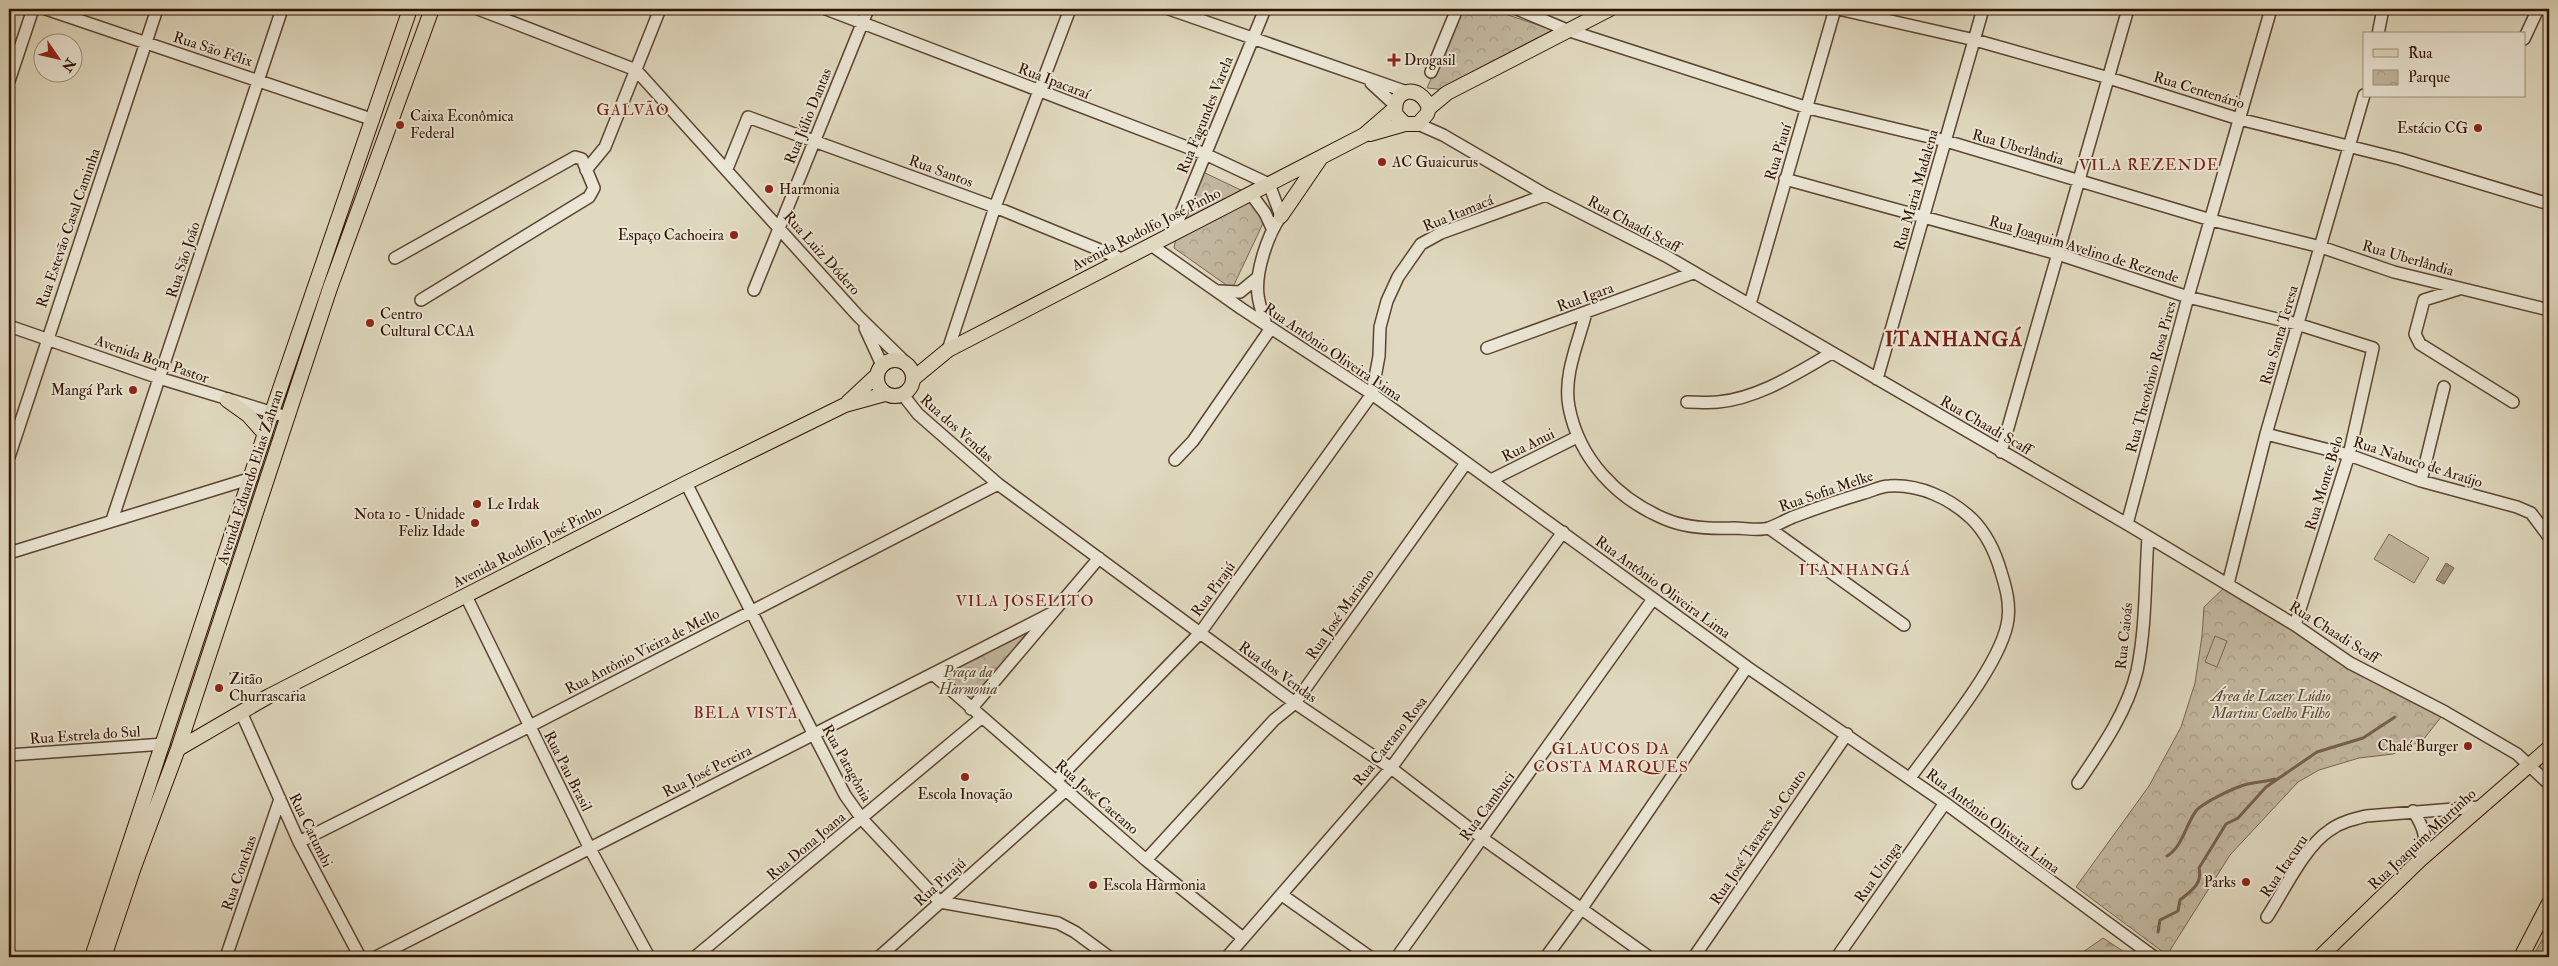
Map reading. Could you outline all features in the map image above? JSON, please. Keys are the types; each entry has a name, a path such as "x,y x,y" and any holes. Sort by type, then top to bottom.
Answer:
{"main road":[{"name":"Avenida Eduardo Elias Zahran","path":"104,957 134,867 272,412 410,9"},
{"name":"Avenida Eduardo Elias Zahran","path":"92,957 173,739 287,417 330,288 432,9"},
{"path":"1429,108 1447,93 1610,9"},
{"path":"1412,92 1426,98 1429,108 1428,114 1412,124 1396,115 1397,99 1412,92 1447,93"},
{"name":"Avenida Rodolfo José Pinho","path":"1364,135 1395,107"},
{"name":"Avenida Rodolfo José Pinho","path":"945,352 1364,135 1412,124"},
{"path":"1281,216 1321,157"},
{"path":"905,363 945,352"},
{"path":"879,370 878,386 885,394 894,397 903,395 907,392 914,378 945,352"},
{"path":"845,405 879,370 894,360 905,363 911,369 914,378"},
{"path":"845,405 885,394"},
{"path":"227,400 248,415 265,434"},
{"name":"Avenida Rodolfo José Pinho","path":"173,739 226,721 269,696 845,405"},
{"name":"Rua Joaquim Murtinho","path":"2320,957 2420,860 2549,748"},
{"path":"2521,957 2549,903"}],"street":[{"path":"9,81 33,9"},
{"name":"Rua São Félix","path":"46,9 371,119"},
{"name":"Rua Estevão Casal Caminha","path":"9,457 157,9"},
{"name":"Rua São João","path":"112,520 282,9"},
{"name":"Rua Luiz Dódero","path":"478,9 636,70 858,316 905,363"},
{"path":"586,170 605,147 660,9"},
{"name":"Rua Ipacaraí","path":"826,9 1205,154 1269,184"},
{"name":"Rua Júlio Dantas","path":"754,290 868,9"},
{"path":"945,352 995,207 1070,9"},
{"path":"1169,9 1368,80 1412,92"},
{"name":"Rua Fagundes Varela","path":"1173,233 1265,9"},
{"path":"1431,72 1457,9"},
{"name":"Rua Uberlândia","path":"1517,9 1568,30 1808,108 1946,142 2211,220 2321,247 2394,272 2549,310"},
{"name":"Rua Centenário","path":"1837,9 1975,40 2109,78 2239,119 2400,159 2549,204"},
{"name":"Rua Piauí","path":"1750,304 1785,179 1837,9"},
{"name":"Rua Maria Madalena","path":"1877,379 1983,9"},
{"path":"2001,452 2128,9"},
{"name":"Rua Theotônio Rosa Pires","path":"2127,524 2188,296 2271,9"},
{"path":"2378,32 2383,9"},
{"path":"2526,35 2538,9"},
{"path":"1368,80 1395,107"},
{"name":"Rua Santa Teresa","path":"2228,584 2266,434 2363,98"},
{"name":"Rua Santos","path":"727,169 748,117 995,207 1122,259"},
{"name":"Rua Chaadi Scaff","path":"1412,124 1443,135 1546,195 1750,304 1830,354 1877,379 2228,584 2295,625 2350,663 2445,712 2517,754 2549,784"},
{"path":"395,258 575,157 582,159 594,188 589,197 421,300"},
{"name":"Rua Joaquim Avelino de Rezende","path":"1785,179 2058,254 2188,296 2297,324 2374,348"},
{"path":"1174,460 1193,441 1269,327 1258,295 1257,278 1272,228 1281,216 1269,184"},
{"path":"1251,194 1265,213 1272,228"},
{"name":"Rua Itamacá","path":"1372,394 1380,356 1380,327 1386,301 1398,277 1421,244 1441,233 1546,195"},
{"name":"Rua Antônio Oliveira Lima","path":"1151,245 1269,327 1372,394 1563,532 1653,600 1747,667 1910,778 2154,957"},
{"name":"Rua Igara","path":"1487,348 1693,273"},
{"path":"1215,290 1240,292 1257,278"},
{"path":"2461,288 2424,300 2415,334 2416,339 2420,344 2513,402"},
{"name":"Rua Sofia Melke","path":"1586,313 1568,382 1569,406 1577,437 1589,460 1611,484 1634,501 1665,519 1715,529 1768,528 1843,498 1886,486 1911,486 1938,496 1958,508 1984,532 1997,556 2008,596 2008,620 2003,641 1994,660 1982,678 1910,778"},
{"name":"Rua Luiz Dódero","path":"858,316 877,351 879,370"},
{"name":"Avenida Bom Pastor","path":"9,326 159,378 287,417"},
{"name":"Rua Monte Belo","path":"2295,625 2350,455 2374,348"},
{"path":"1687,402 1718,402 1738,398 1781,382 1830,354"},
{"path":"2421,481 2444,387"},
{"name":"Rua Pirajú","path":"1056,782 1200,633 1372,394"},
{"name":"Rua dos Vendas","path":"903,395 918,414 998,484 1295,703 1391,768 1482,838 1649,957"},
{"name":"Rua Nabuco de Araújo","path":"2266,434 2350,455 2421,481 2531,513 2549,537"},
{"name":"Rua Anui","path":"1491,480 1577,437"},
{"name":"Rua José Mariano","path":"1146,860 1274,720 1295,703 1466,463"},
{"path":"9,552 252,478"},
{"name":"Rua Patagônia","path":"686,484 846,795 862,819 940,902"},
{"name":"Rua Antônio Vieira de Mello","path":"299,842 528,727 998,484"},
{"path":"1768,528 1904,625"},
{"name":"Rua Caetano Rosa","path":"1227,957 1391,768 1563,532"},
{"name":"Rua Caioás","path":"2078,783 2103,746 2119,716 2136,672 2141,643 2148,537"},
{"path":"971,709 1099,558"},
{"name":"Rua Pau Brasil","path":"466,596 528,727 589,847 649,957"},
{"name":"Rua Cambuci","path":"1397,957 1653,600"},
{"name":"Rua José Pereira","path":"376,957 589,847 934,675 1052,613"},
{"path":"1546,957 1582,908 1747,667"},
{"name":"Rua José Caetano","path":"934,675 1146,860 1243,938"},
{"name":"Rua Catumbi","path":"241,712 299,842 360,957"},
{"name":"Rua Dona Joana","path":"694,957 981,718"},
{"name":"Rua José Tavares do Couto","path":"1694,957 1847,734"},
{"name":"Rua Estrela do Sul","path":"9,755 173,739"},
{"name":"Rua Pirajú","path":"878,957 1066,790"},
{"name":"Rua Conchas","path":"226,957 280,799"},
{"name":"Rua Utinga","path":"1837,957 1944,803"},
{"name":"Rua Itacuru","path":"2268,917 2316,841 2330,829 2348,820 2366,816 2479,807"},
{"path":"2413,811 2422,825 2426,844 2420,860"},
{"path":"1282,895 1370,957"},
{"path":"940,902 1058,923 1075,932 1110,957"}],"green space":[{"path":"1462,9 1490,9 1553,30 1446,90 1427,88"},
{"path":"1201,171 1247,193 1266,217 1232,289 1174,248 1178,227"},
{"path":"2389,534 2429,558 2414,583 2374,559"},
{"name":"Área de Lazer Lúdio Martins Coelho Filho","path":"2228,584 2445,712 2423,740 2393,754 2359,758 2319,770 2298,782 2230,855 2167,955 2076,887 2149,786 2181,727 2195,683 2204,607"},
{"name":"Praça da Harmonia","path":"1040,623 970,704 942,677"},
{"path":"2215,636 2227,641 2217,667 2205,662"},
{"path":"2549,928 2549,957 2533,957 2533,956"},
{"path":"2103,938 2132,957 2076,957"}],"water":[{"path":"2446,563 2454,568 2444,584 2436,580"}],"waterway":[{"path":"2158,932 2160,920 2178,911 2180,900 2198,883 2199,868 2226,824 2238,818 2266,787 2317,752 2363,738 2395,717"},
{"path":"2167,856 2177,847 2192,817 2199,808 2218,796 2239,787 2275,779"},
{"path":"2547,957 2549,953"}],"place":[{"name":"Drogasil","path":"1394,60"},
{"name":"Caixa Econômica Federal","path":"400,125"},
{"name":"Estácio CG","path":"2478,128"},
{"name":"AC Guaicurus","path":"1382,162"},
{"name":"Harmonia","path":"769,189"},
{"name":"Espaço Cachoeira","path":"734,235"},
{"name":"Centro Cultural CCAA","path":"370,323"},
{"name":"Mangá Park","path":"133,390"},
{"name":"Le Irdak","path":"477,504"},
{"name":"Nota 10 - Unidade Feliz Idade","path":"475,523"},
{"name":"Zitão Churrascaria","path":"219,688"},
{"name":"Chalé Burger","path":"2468,746"},
{"name":"Escola Inovação","path":"965,777"},
{"name":"Parks","path":"2246,882"},
{"name":"Escola Harmonia","path":"1093,885"}],"district":[{"name":"GALVÃO","path":"633,109"},
{"name":"VILA REZENDE","path":"2149,164"},
{"name":"ITANHANGÁ","path":"1954,339"},
{"name":"ITANHANGÁ","path":"1855,569"},
{"name":"VILA JOSELITO","path":"1025,600"},
{"name":"BELA VISTA","path":"746,712"},
{"name":"GLAUCOS DA COSTA MARQUES","path":"1611,757"}]}
